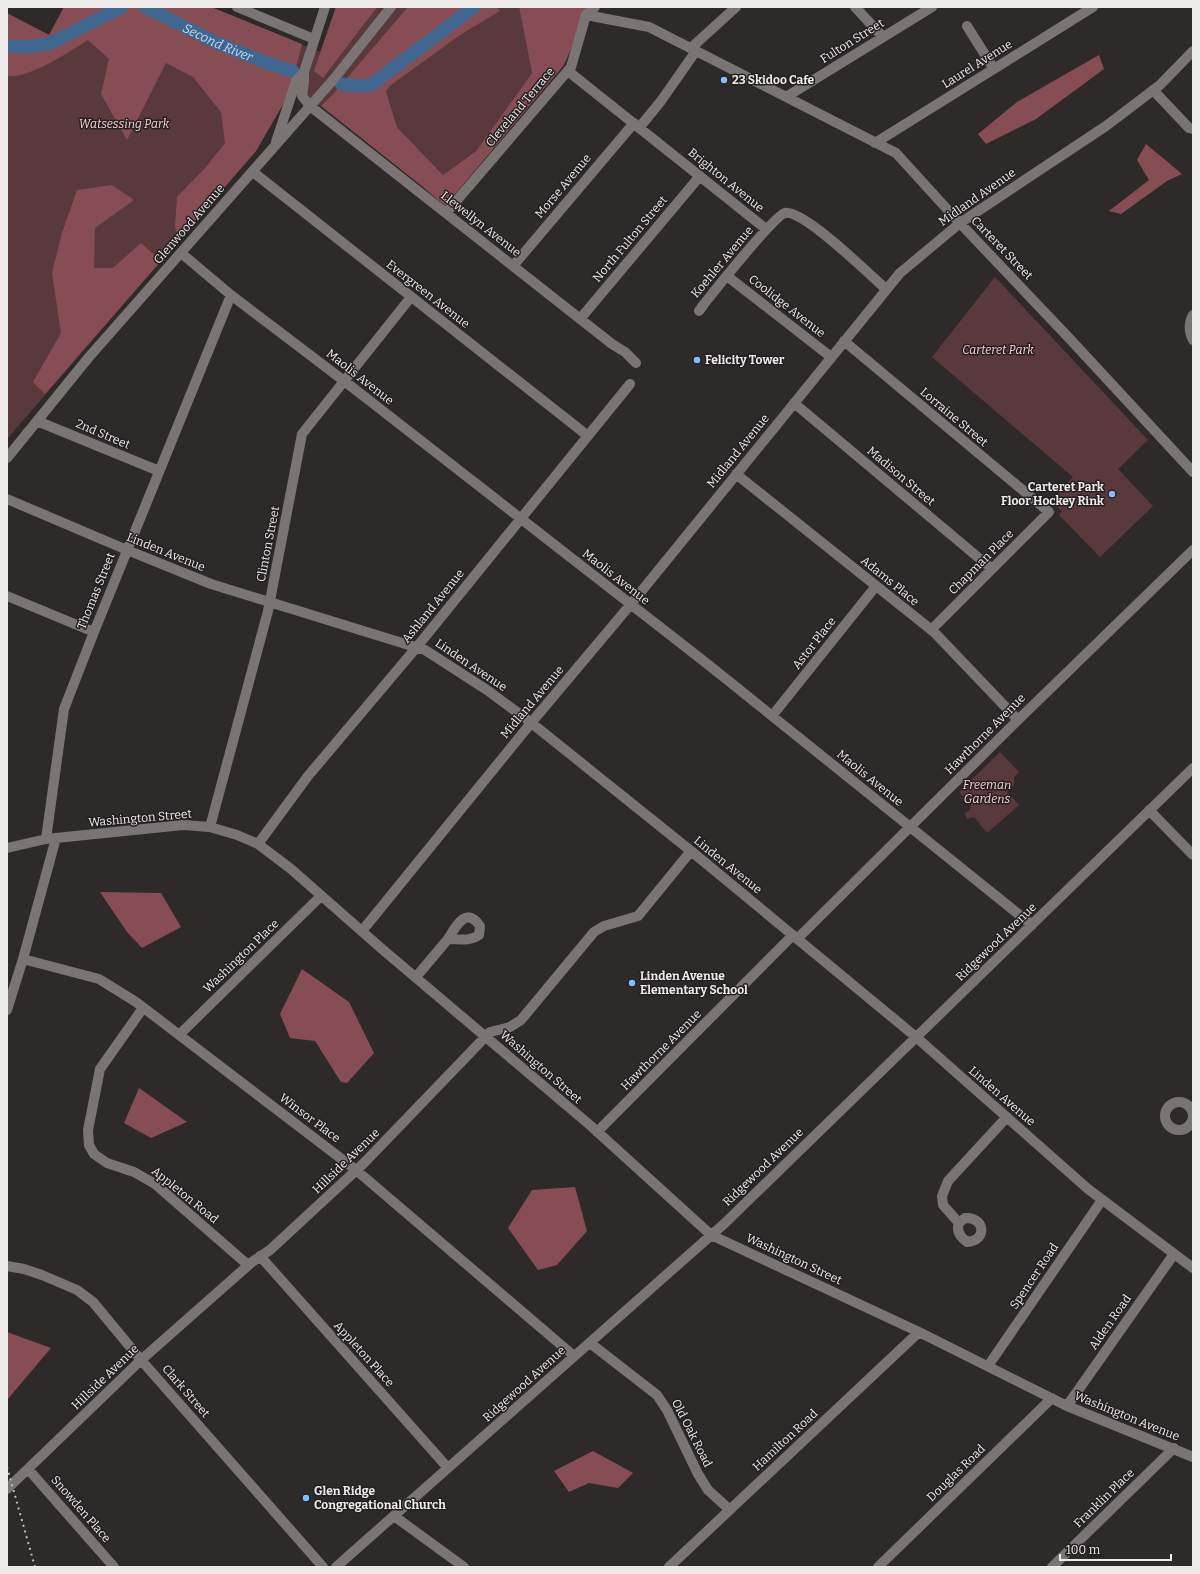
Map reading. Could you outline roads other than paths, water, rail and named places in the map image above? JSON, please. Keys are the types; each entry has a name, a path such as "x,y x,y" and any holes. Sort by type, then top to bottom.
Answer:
{"street":[{"path":"237,7 314,39"},
{"path":"310,106 302,96 304,72 325,7"},
{"name":"Glenwood Avenue","path":"7,458 89,357 333,80 391,7"},
{"path":"586,15 595,7"},
{"name":"Morse Avenue","path":"513,266 636,126 661,101 693,49 736,7"},
{"path":"855,7 883,37"},
{"name":"Fulton Street","path":"786,97 932,7"},
{"name":"Laurel Avenue","path":"875,143 1093,7"},
{"name":"Carteret Street","path":"586,15 649,27 896,153 1193,472"},
{"name":"Cleveland Terrace","path":"446,213 568,71 573,63 586,15"},
{"path":"967,26 994,69"},
{"name":"Midland Avenue","path":"362,931 531,723 631,604 900,273 960,223 1106,126 1153,90 1182,64 1193,51"},
{"name":"Brighton Avenue","path":"568,71 766,229 783,213 794,213 835,243 886,289"},
{"path":"274,148 296,81 304,72"},
{"path":"1153,90 1189,128 1193,129"},
{"name":"Llewellyn Avenue","path":"310,106 612,344 625,352 636,363"},
{"name":"Evergreen Avenue","path":"253,172 588,436"},
{"name":"North Fulton Street","path":"580,319 700,176"},
{"name":"Koehler Avenue","path":"699,311 766,229"},
{"name":"Maolis Avenue","path":"181,253 231,295 631,604 1032,924"},
{"name":"Coolidge Avenue","path":"727,276 831,357"},
{"name":"Thomas Street","path":"7,1010 23,959 51,838 64,709 231,295"},
{"name":"Clinton Street","path":"210,827 270,602 302,434 345,382 411,297"},
{"path":"1193,315 1189,327 1193,340"},
{"name":"Lorraine Street","path":"844,341 1049,512"},
{"name":"Ashland Avenue","path":"258,844 308,776 416,648 630,384"},
{"name":"Madison Street","path":"794,403 992,569"},
{"name":"2nd Street","path":"37,421 159,471"},
{"name":"Adams Place","path":"736,474 931,630 1018,720"},
{"name":"Linden Avenue","path":"7,499 211,584 425,650 487,690 531,723 691,852 916,1037 1088,1189 1193,1268"},
{"name":"Chapman Place","path":"931,630 1049,512"},
{"name":"Hawthorne Avenue","path":"597,1132 1193,550"},
{"name":"Astor Place","path":"772,716 876,586"},
{"path":"7,596 94,632"},
{"name":"Ridgewood Avenue","path":"336,1567 711,1235 1193,768"},
{"path":"1149,810 1193,855"},
{"name":"Washington Street","path":"7,848 51,838 183,825 210,827 237,835 258,844 291,869 597,1132 711,1235 919,1332 1052,1398"},
{"name":"Hillside Avenue","path":"7,1489 141,1360 248,1265 270,1250 356,1170 485,1036 490,1032 510,1027 521,1020 594,932 604,926 638,916 691,852"},
{"name":"Washington Place","path":"179,1035 321,896"},
{"path":"416,977 448,938"},
{"name":"Winsor Place","path":"23,959 99,979 143,1008 356,1170 574,1356"},
{"name":"Appleton Road","path":"143,1008 100,1069 88,1130 89,1145 94,1154 107,1163 134,1172 155,1184 248,1265"},
{"path":"959,1222 942,1205 942,1196 948,1181 1007,1118"},
{"name":"Spencer Road","path":"988,1366 1102,1200"},
{"name":"Alden Road","path":"1067,1406 1174,1254"},
{"name":"Appleton Place","path":"260,1256 448,1468"},
{"name":"Clark Street","path":"7,1266 33,1271 77,1290 93,1302 141,1360 323,1567"},
{"name":"Hamilton Road","path":"669,1567 919,1332"},
{"name":"Old Oak Road","path":"590,1342 657,1395 670,1417 698,1474 708,1490 730,1510"},
{"name":"Washington Avenue","path":"1052,1398 1067,1406 1174,1448 1193,1457"},
{"name":"Douglas Road","path":"878,1567 1052,1398"},
{"name":"Franklin Place","path":"1052,1567 1174,1448"},
{"name":"Snowden Place","path":"28,1469 114,1567"},
{"path":"394,1516 464,1567"}],"waterway":[{"name":"Second River","path":"7,46 29,47 51,43 122,7"},
{"name":"Second River","path":"145,7 215,42 267,63 293,71"},
{"name":"Second River","path":"341,84 357,86 371,85 474,7"}],"railway":[{"path":"7,1467 35,1567"}],"place":[{"name":"23 Skidoo Cafe","path":"724,80"},
{"name":"Felicity Tower","path":"697,360"},
{"name":"Carteret Park Floor Hockey Rink","path":"1112,494"},
{"name":"Linden Avenue Elementary School","path":"632,983"},
{"name":"Glen Ridge Congregational Church","path":"306,1498"}],"park label":[{"name":"Watsessing Park","path":"124,124"},
{"name":"Carteret Park","path":"998,350"},
{"name":"Freeman Gardens","path":"987,792"}]}
